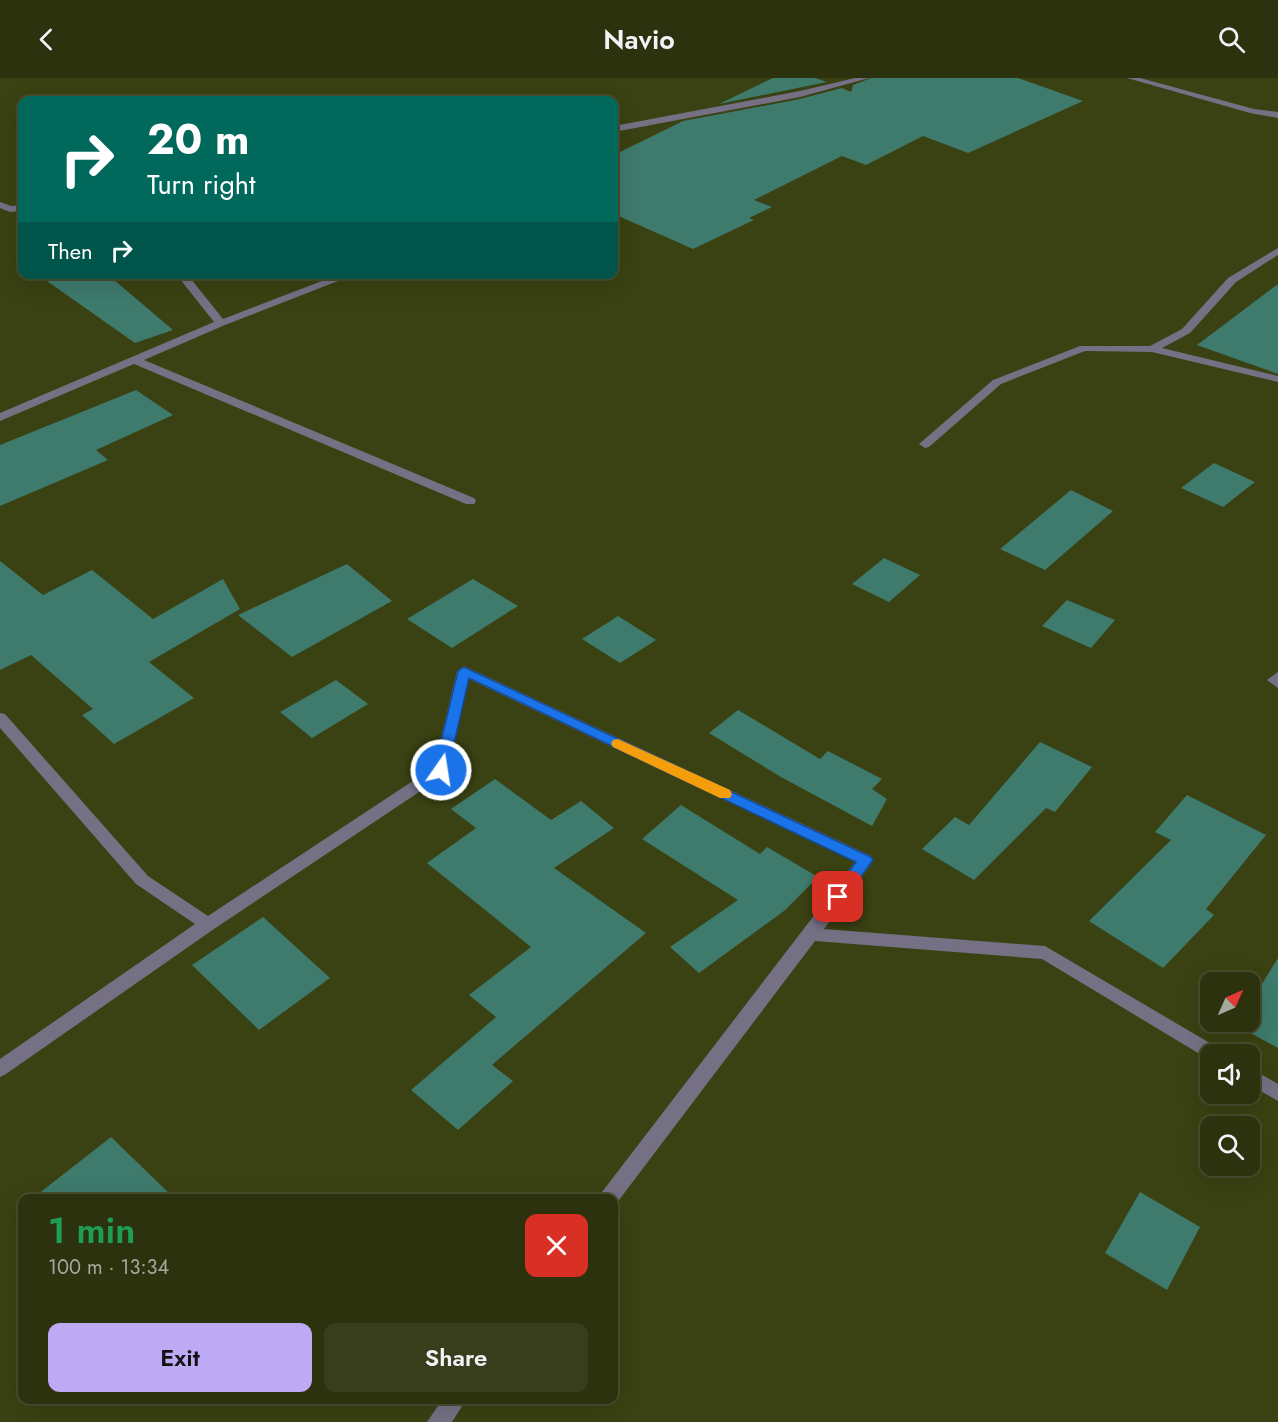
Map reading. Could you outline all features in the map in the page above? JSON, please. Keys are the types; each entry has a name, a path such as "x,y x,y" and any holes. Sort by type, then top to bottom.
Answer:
{"street":[{"path":"832,78 845,85"},
{"path":"618,128 845,85 865,78"},
{"path":"1131,78 1253,111 1278,115"},
{"path":"0,205 10,209 18,208"},
{"path":"1152,349 1186,331 1232,280 1278,251"},
{"path":"185,279 222,323"},
{"path":"0,417 222,323 338,279"},
{"path":"925,444 997,382 1084,348 1152,349 1278,379"},
{"path":"134,360 470,501"},
{"path":"0,1069 208,924 441,770 464,671 865,860 612,1194"},
{"path":"1278,677 1274,680 1278,683"},
{"path":"0,718 142,880 208,924"},
{"path":"811,934 1045,952 1200,1046"},
{"path":"1260,1082 1278,1093"},
{"path":"438,1422 452,1404"}],"building":[{"path":"773,78 815,78 827,82 719,104"},
{"path":"871,78 1018,78 1083,101 968,153 923,136 866,165 842,156 754,200 772,207 749,218 754,220 693,249 618,216 618,153 683,121 800,99 842,88 851,92 853,85"},
{"path":"44,279 113,279 173,330 135,343"},
{"path":"1278,284 1278,374 1197,345"},
{"path":"136,390 173,415 96,450 108,460 0,506 0,445"},
{"path":"1214,463 1255,482 1223,507 1181,488"},
{"path":"1071,490 1113,511 1045,570 1000,549"},
{"path":"884,558 920,575 889,602 852,584"},
{"path":"0,561 43,595 92,570 153,619 223,579 240,609 149,662 194,698 114,744 82,715 93,709 31,655 0,670"},
{"path":"347,564 392,601 292,657 238,615"},
{"path":"473,579 518,606 452,648 407,619"},
{"path":"1067,600 1115,620 1091,648 1042,626"},
{"path":"618,616 656,640 620,663 582,639"},
{"path":"336,680 368,704 312,738 280,712"},
{"path":"738,710 820,759 828,751 882,779 872,789 887,799 872,826 781,777 709,733"},
{"path":"1040,742 1092,767 1055,812 1046,808 974,880 922,849 955,817 969,825"},
{"path":"495,779 551,820 581,801 614,828 554,868 646,933 492,1065 513,1081 458,1130 411,1090 496,1017 469,995 531,947 427,863 476,828 451,809"},
{"path":"1187,795 1266,835 1206,909 1214,915 1163,968 1089,921 1171,840 1155,832"},
{"path":"681,805 760,854 767,847 818,877 784,911 699,973 670,947 738,900 642,839"},
{"path":"263,917 330,978 259,1030 192,965"},
{"path":"1278,958 1278,1048 1249,1032 1260,1032 1260,987"},
{"path":"111,1137 170,1194 38,1194"},
{"path":"1140,1192 1200,1227 1167,1290 1105,1253"}],"slow traffic":[{"path":"618,744 725,794"}],"route":[{"path":"441,770 464,671 865,860 838,897"}]}
